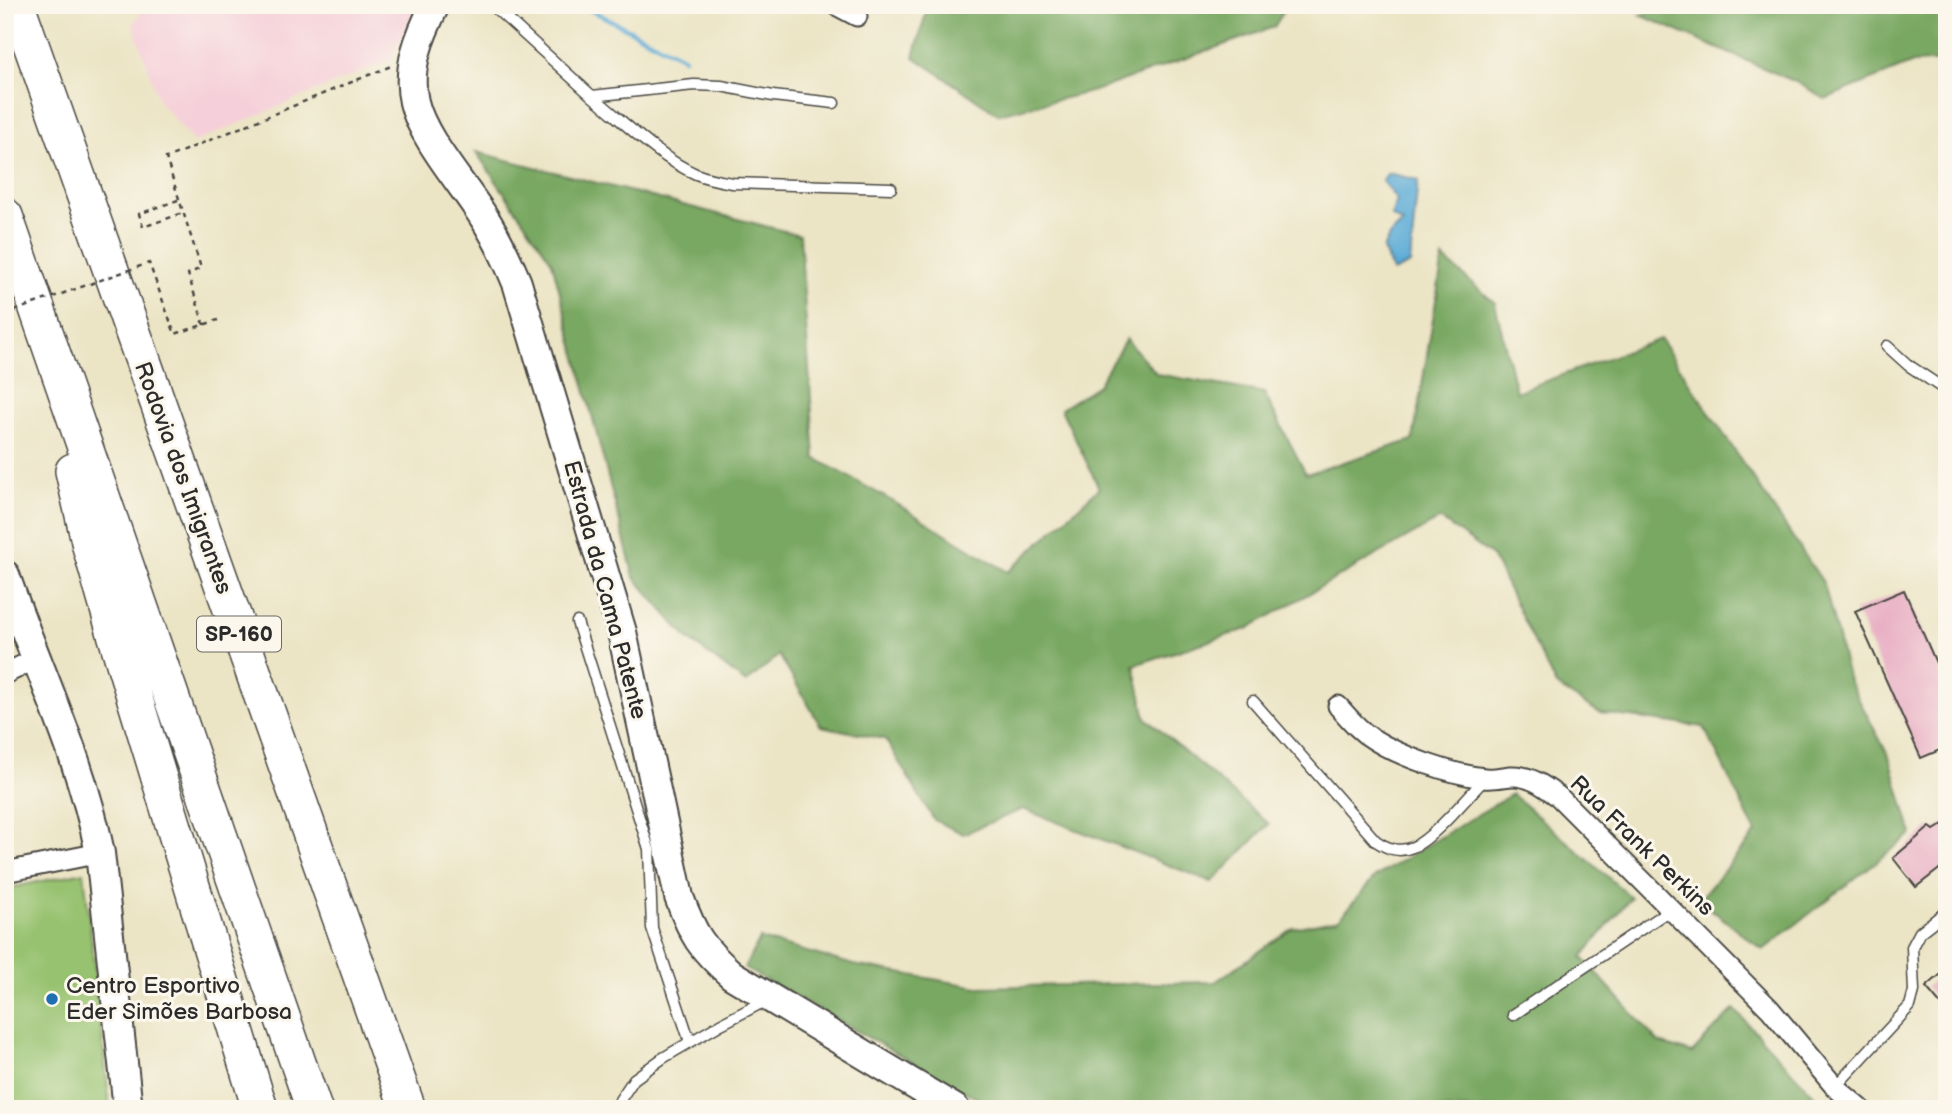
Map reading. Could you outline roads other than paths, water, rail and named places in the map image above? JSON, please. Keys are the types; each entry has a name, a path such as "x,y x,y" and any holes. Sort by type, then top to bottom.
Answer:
{"highway":[{"name":"Rodovia dos Imigrantes","path":"16,5 408,1109"},
{"path":"5,216 21,311 260,1104"},
{"path":"21,311 314,1109"}],"street":[{"name":"Estrada da Cama Patente","path":"435,5 420,35 413,64 412,90 418,115 494,233 516,283 619,621 679,897 691,931 707,954 732,975 955,1109"},
{"path":"836,5 857,16"},
{"path":"5,575 81,778 100,853 128,1109"},
{"path":"5,674 37,658"},
{"name":"Rua Frank Perkins","path":"1338,706 1355,726 1373,740 1437,767 1486,779 1514,776 1527,778 1559,797 1770,1009 1835,1087 1861,1109"},
{"path":"5,872 100,853"}],"lane":[{"path":"492,5 592,96 668,157 693,173 733,183 891,188"},
{"path":"592,96 694,85 721,86 773,96 834,103"},
{"path":"1887,346 1947,391"},
{"path":"577,622 649,849 654,937 690,1042"},
{"path":"1253,701 1376,841 1387,848 1411,848 1424,841 1486,779"},
{"path":"1514,1015 1672,908"},
{"path":"1835,1087 1910,1006 1914,991 1912,947 1920,932 1947,911"},
{"path":"619,1109 620,1100 634,1079 690,1042 769,999"}],"water":[{"path":"1388,173 1418,180 1410,264 1393,272 1383,249 1389,236 1403,223 1391,216 1397,200 1382,181"}],"waterway":[{"path":"581,5 684,58"}],"place":[{"name":"Centro Esportivo Eder Simões Barbosa","path":"52,999"}]}
